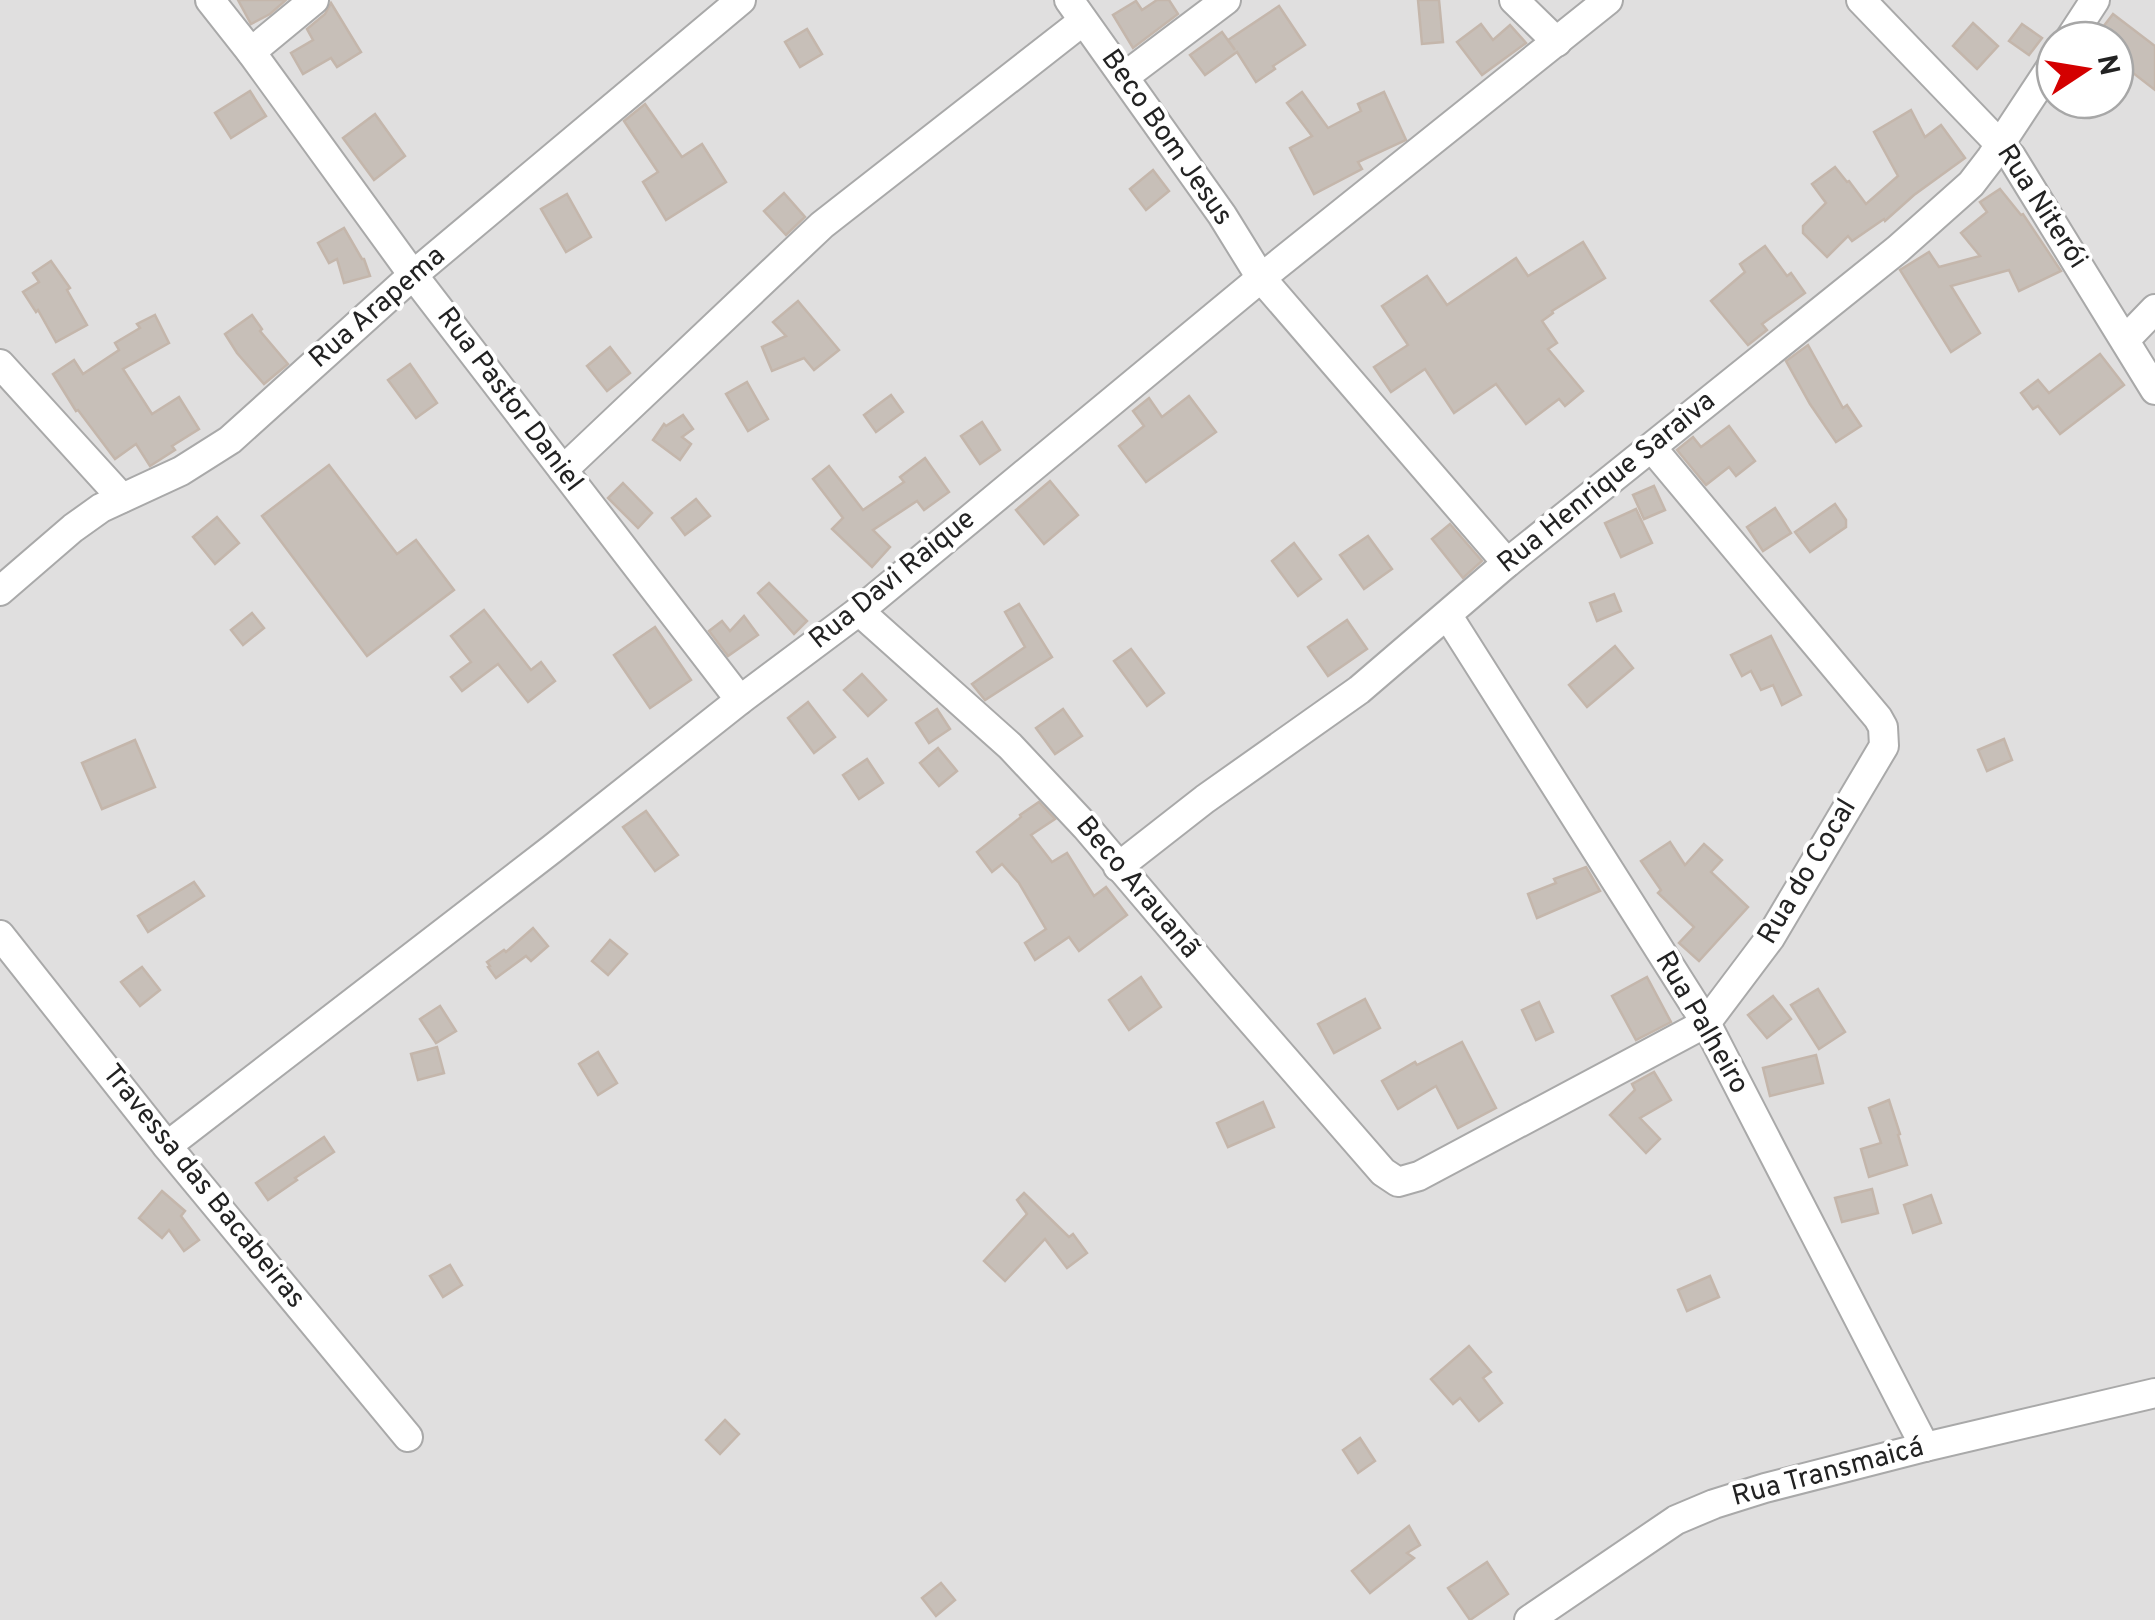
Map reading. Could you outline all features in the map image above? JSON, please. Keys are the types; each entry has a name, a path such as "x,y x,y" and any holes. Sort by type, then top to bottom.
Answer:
{"street":[{"name":"Rua Pastor Daniel","path":"210,0 414,275 740,700"},
{"path":"252,52 314,0"},
{"name":"Rua Arapema","path":"0,591 101,508 181,471 230,440 414,275 741,0"},
{"path":"1124,77 1226,0"},
{"path":"1514,0 1557,42"},
{"name":"Rua Davi Raique","path":"168,1146 858,612 1261,278 1608,0"},
{"name":"Rua Niterói","path":"1861,0 2000,143 2155,390"},
{"path":"563,470 822,225 1076,11"},
{"name":"Beco Bom Jesus","path":"1076,11 1222,215 1261,278 1507,563"},
{"name":"Rua Henrique Saraiva","path":"1118,866 1359,690 1507,563 1898,249 1970,184 2035,90"},
{"path":"2126,340 2155,309"},
{"path":"0,364 122,498"},
{"name":"Rua do Cocal","path":"1398,1182 1419,1176 1706,1023 1770,938 1884,746 1878,718 1652,448"},
{"name":"Beco Arauanã","path":"858,612 1010,746 1086,827 1383,1172 1398,1182"},
{"name":"Rua Palheiro","path":"1448,616 1706,1023 1925,1446"},
{"name":"Travessa das Bacabeiras","path":"0,935 408,1437"},
{"name":"Rua Transmaicá","path":"1529,1620 1560,1611 1676,1520 1702,1509 1765,1488 1925,1446 2155,1393"}],"shaded area":[{"path":"0,0 2155,0 2155,1620 0,1620"}],"building":[{"path":"238,0 286,0 251,24"},
{"path":"1157,0 1169,0 1178,14 1133,48 1113,15 1136,1 1142,10"},
{"path":"1418,0 1439,0 1443,42 1422,44"},
{"path":"331,3 361,52 337,67 331,58 303,74 291,53 313,40 307,29 325,14"},
{"path":"1279,6 1305,45 1256,82 1237,52 1205,75 1190,55 1222,32 1235,50 1228,40"},
{"path":"1973,23 1998,46 1977,69 1953,46"},
{"path":"1481,24 1493,40 1510,25 1526,43 1482,75 1457,42"},
{"path":"2022,24 2035,33 2035,47 2029,55 2009,41"},
{"path":"807,29 822,54 800,67 785,42"},
{"path":"2135,31 2155,46 2155,90 2135,74"},
{"path":"250,91 266,116 231,138 215,113"},
{"path":"1302,92 1328,128 1361,111 1358,104 1384,92 1406,140 1358,162 1362,169 1314,194 1290,148 1312,136 1287,103"},
{"path":"645,104 682,157 702,144 726,182 666,220 643,182 658,172 624,121"},
{"path":"1911,110 1925,137 1941,125 1965,158 1885,221 1852,241 1848,236 1827,257 1803,233 1803,226 1826,203 1812,184 1835,167 1866,204 1898,176 1874,132"},
{"path":"375,114 405,156 374,180 343,138"},
{"path":"1153,170 1169,191 1146,210 1130,189"},
{"path":"2000,189 2023,214 2061,271 2019,291 2009,270 1951,286 1980,333 1951,352 1900,270 1929,252 1939,267 1980,256 1961,233 1987,212 1980,202"},
{"path":"784,193 805,217 786,235 764,211"},
{"path":"567,194 591,237 566,252 541,209"},
{"path":"344,228 370,276 344,283 337,259 329,263 318,243"},
{"path":"1583,242 1605,278 1542,321 1557,343 1548,349 1583,391 1565,406 1559,399 1526,424 1496,384 1454,413 1425,369 1391,392 1374,367 1408,345 1382,306 1427,276 1447,305 1516,258 1528,276"},
{"path":"1765,246 1805,293 1762,324 1767,330 1748,345 1711,301 1745,272 1740,264"},
{"path":"51,261 70,288 67,290 87,325 56,342 23,292 39,282 33,273"},
{"path":"798,301 839,350 814,370 804,358 772,371 762,347 786,336 773,322"},
{"path":"155,315 169,343 123,369 152,414 179,397 199,429 150,466 136,444 115,459 76,411 53,374 74,360 83,374 119,350 115,343 140,328 137,324"},
{"path":"252,315 260,331 288,364 264,384 225,334"},
{"path":"1808,345 1843,408 1847,405 1861,426 1836,442 1786,361"},
{"path":"610,347 630,373 607,391 587,366"},
{"path":"2100,354 2124,385 2060,434 2038,406 2033,409 2021,393 2038,380 2049,393"},
{"path":"410,364 437,403 416,418 388,380"},
{"path":"747,382 768,419 748,431 726,394"},
{"path":"891,395 903,412 876,432 864,415"},
{"path":"1189,396 1216,432 1146,482 1119,446 1144,426 1133,411 1149,398 1162,417"},
{"path":"683,415 693,429 682,437 691,444 680,460 653,440 664,424"},
{"path":"982,422 1000,450 980,464 961,436"},
{"path":"1729,426 1755,461 1736,476 1729,467 1706,485 1677,450 1693,437 1701,447"},
{"path":"925,458 949,492 924,510 917,501 873,530 890,547 872,567 832,529 843,518 813,479 829,466 863,510 904,482 900,477"},
{"path":"329,465 397,554 416,540 454,590 367,656 262,516"},
{"path":"1050,481 1078,515 1044,544 1016,510"},
{"path":"623,483 652,513 638,528 608,498"},
{"path":"1654,486 1665,510 1644,519 1633,495"},
{"path":"696,499 710,516 685,535 672,518"},
{"path":"1835,504 1846,520 1846,527 1810,552 1795,532"},
{"path":"1775,508 1791,533 1763,551 1747,527"},
{"path":"1636,509 1652,543 1621,557 1605,523"},
{"path":"217,517 239,543 215,564 193,537"},
{"path":"1450,524 1482,561 1463,578 1432,539"},
{"path":"1368,536 1392,569 1364,589 1340,555"},
{"path":"1294,543 1321,579 1298,596 1272,561"},
{"path":"769,583 807,621 794,634 758,593"},
{"path":"1614,594 1621,611 1597,621 1590,603"},
{"path":"1019,604 1052,657 985,700 972,684 1025,647 1005,612"},
{"path":"484,610 531,670 541,662 555,681 528,702 498,664 462,691 451,677 471,662 451,636"},
{"path":"252,613 264,628 243,645 231,630"},
{"path":"744,616 758,635 728,656 709,631 722,621 730,631"},
{"path":"1347,620 1367,649 1328,676 1308,647"},
{"path":"655,627 691,680 650,708 614,655"},
{"path":"1771,636 1801,695 1782,705 1773,685 1761,690 1751,671 1742,676 1731,655"},
{"path":"1615,646 1633,668 1587,707 1569,685"},
{"path":"1131,649 1164,693 1147,706 1114,661"},
{"path":"862,674 886,700 868,716 844,690"},
{"path":"808,702 835,737 814,753 788,718"},
{"path":"937,709 950,729 929,743 916,723"},
{"path":"1063,709 1082,736 1055,754 1036,728"},
{"path":"2004,739 2012,760 1987,771 1978,750"},
{"path":"135,740 155,787 102,809 82,763"},
{"path":"938,748 957,771 939,786 920,763"},
{"path":"867,759 883,783 859,799 843,775"},
{"path":"1039,802 1055,819 1031,835 1052,862 1067,853 1094,896 1106,887 1127,915 1079,951 1069,937 1035,960 1025,943 1046,929 1019,883 1002,864 992,872 977,852"},
{"path":"646,811 678,855 655,871 623,827"},
{"path":"1670,842 1685,865 1704,844 1722,860 1711,872 1748,907 1699,961 1679,943 1694,927 1658,893 1661,890 1641,861"},
{"path":"1586,867 1600,891 1537,918 1528,894"},
{"path":"194,882 204,896 148,932 138,916"},
{"path":"533,928 548,946 531,961 526,956 496,978 487,962 506,952"},
{"path":"610,940 627,954 608,975 592,961"},
{"path":"142,967 160,990 140,1006 121,982"},
{"path":"1141,977 1161,1007 1129,1030 1109,1000"},
{"path":"1647,977 1671,1022 1636,1040 1612,996"},
{"path":"1818,989 1845,1032 1819,1049 1791,1005"},
{"path":"1773,996 1791,1019 1767,1038 1748,1015"},
{"path":"1365,999 1380,1028 1334,1053 1318,1024"},
{"path":"1539,1002 1553,1032 1536,1040 1522,1010"},
{"path":"440,1006 456,1031 436,1043 420,1019"},
{"path":"1462,1042 1496,1108 1458,1128 1436,1086 1398,1109 1382,1081"},
{"path":"437,1047 444,1073 418,1080 411,1054"},
{"path":"598,1052 617,1083 598,1095 579,1064"},
{"path":"1816,1055 1823,1083 1770,1096 1763,1068"},
{"path":"1654,1072 1671,1100 1640,1118 1660,1139 1646,1153 1610,1115 1635,1090 1632,1084"},
{"path":"1889,1100 1907,1165 1869,1177 1861,1149 1881,1143 1869,1108"},
{"path":"1263,1102 1274,1127 1228,1147 1217,1123"},
{"path":"324,1137 334,1152 268,1200 256,1183"},
{"path":"1872,1189 1878,1213 1842,1222 1835,1198"},
{"path":"162,1191 185,1211 181,1216 199,1240 184,1251 169,1230 162,1238 139,1218"},
{"path":"1024,1193 1069,1237 1073,1234 1087,1253 1067,1268 1045,1239 1005,1281 984,1261 1027,1214 1017,1200"},
{"path":"1931,1195 1941,1223 1913,1233 1904,1205"},
{"path":"450,1265 462,1285 443,1297 430,1276"},
{"path":"1710,1276 1719,1297 1687,1311 1678,1290"},
{"path":"1469,1346 1491,1372 1483,1378 1502,1403 1479,1421 1460,1398 1453,1404 1431,1379"},
{"path":"725,1420 739,1434 720,1454 706,1440"},
{"path":"1360,1438 1375,1461 1358,1473 1343,1450"},
{"path":"1409,1526 1420,1545 1407,1553 1414,1558 1370,1593 1352,1571"},
{"path":"1487,1562 1508,1594 1470,1620 1448,1588"},
{"path":"941,1583 955,1600 936,1616 922,1598"}]}
